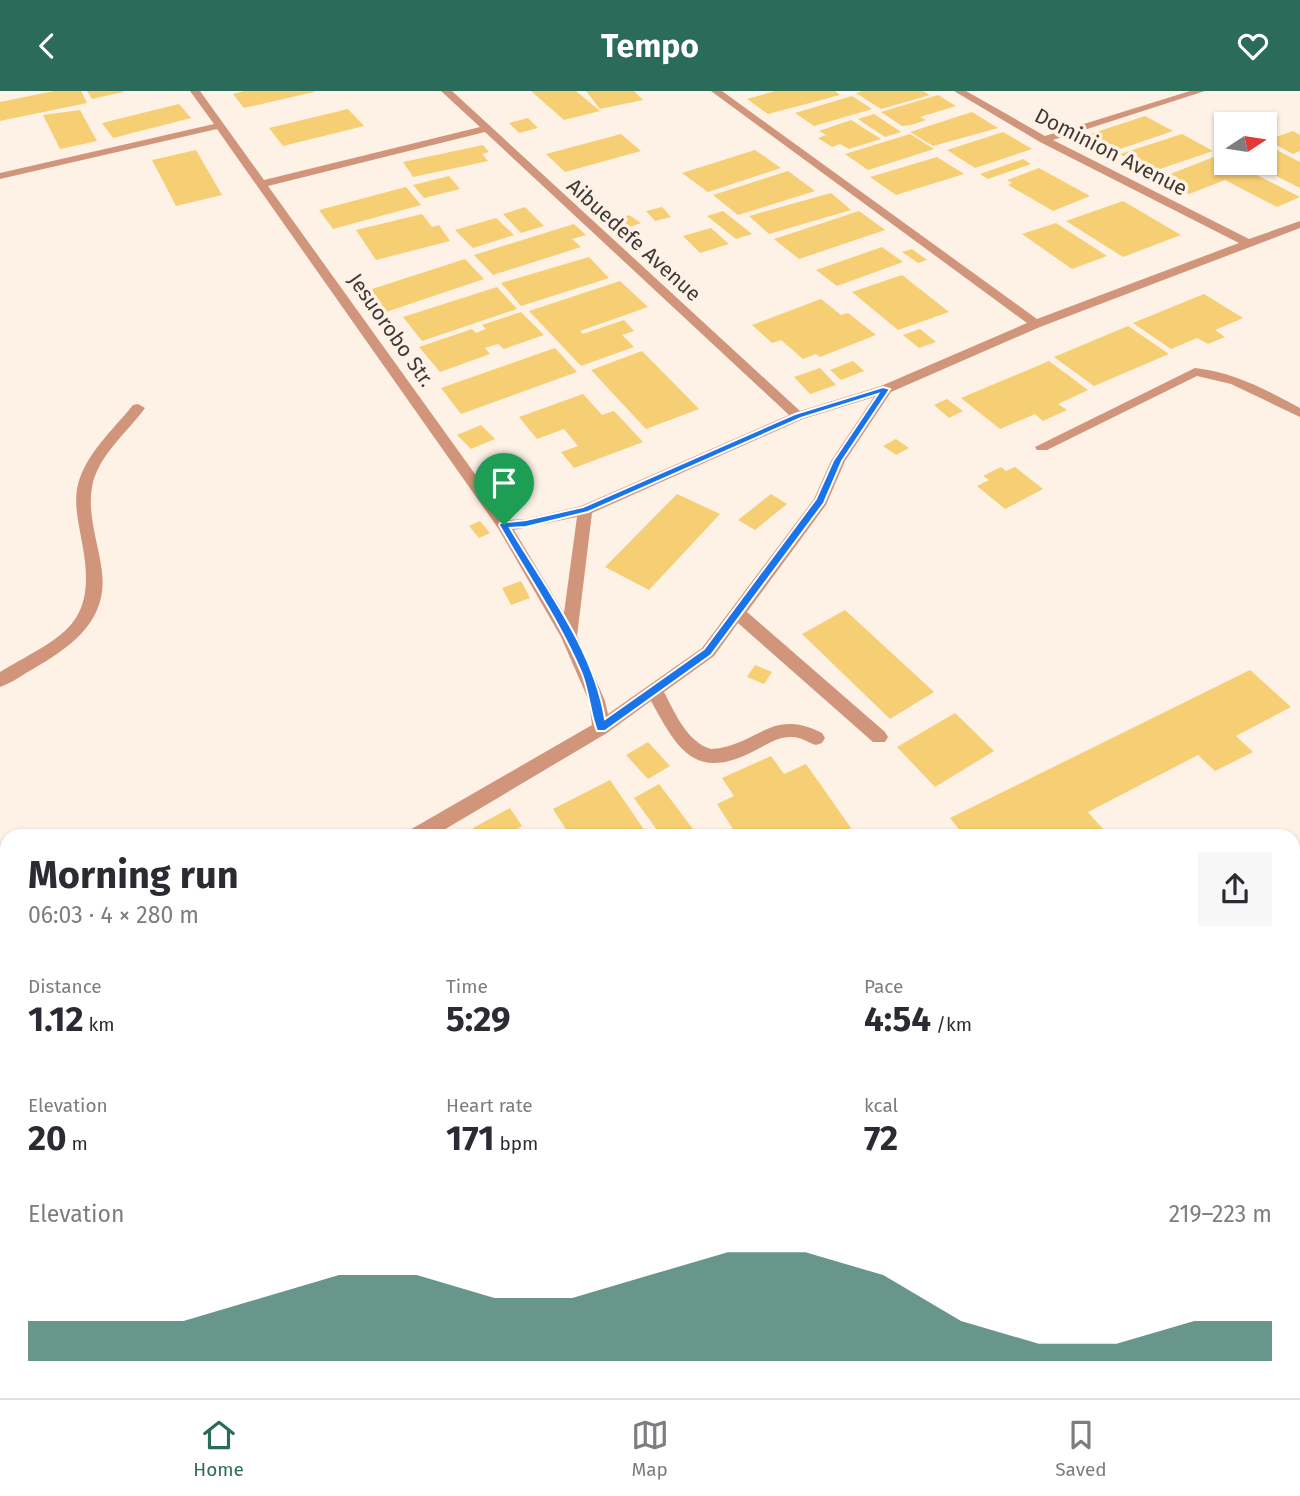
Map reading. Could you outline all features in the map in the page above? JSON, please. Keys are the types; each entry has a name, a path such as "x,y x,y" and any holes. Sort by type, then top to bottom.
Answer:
{"street":[{"name":"Jesuorobo Str.","path":"195,91 504,525 569,636 597,701 601,728"},
{"name":"Aibuedefe Avenue","path":"446,91 798,416"},
{"path":"716,91 1036,324"},
{"name":"Dominion Avenue","path":"959,91 1044,140 1247,243"},
{"path":"1044,140 1200,91"},
{"path":"0,176 219,126"},
{"path":"263,184 485,129"},
{"path":"504,525 526,524 585,510 798,416 886,389 1036,324 1300,224"},
{"path":"1042,447 1195,372 1216,372 1300,413"},
{"path":"427,829 601,728 708,652 821,501 838,461 886,389"},
{"path":"0,680 66,638 85,621 94,598 94,569 82,502 86,481 95,463 138,408"},
{"path":"569,636 585,510"},
{"path":"737,613 879,737"},
{"path":"654,691 686,743 706,756 739,753 782,730 800,730 816,738"}],"building":[{"path":"54,91 81,91 87,103 0,121 0,102"},
{"path":"87,91 123,91 123,92 92,99"},
{"path":"244,91 314,92 244,108 233,94"},
{"path":"531,91 576,91 600,111 564,120"},
{"path":"586,91 634,91 643,100 600,109"},
{"path":"775,91 835,91 840,95 768,114 747,99"},
{"path":"923,91 930,95 881,109 856,93"},
{"path":"938,95 956,106 920,117 926,120 902,126 881,112"},
{"path":"852,96 872,109 814,126 795,113"},
{"path":"179,104 191,118 113,138 102,123"},
{"path":"348,109 364,126 283,146 269,128"},
{"path":"80,110 97,141 60,149 43,115"},
{"path":"972,112 998,128 933,146 910,132"},
{"path":"874,114 901,132 885,137 858,119"},
{"path":"1145,116 1173,131 1114,151 1087,135"},
{"path":"528,118 538,128 519,133 509,123"},
{"path":"851,120 881,139 849,149 840,144 832,147 818,138 826,135 819,131"},
{"path":"1293,131 1300,135 1300,151 1293,154 1278,146 1278,136"},
{"path":"1003,132 1032,149 975,168 947,150"},
{"path":"621,134 641,151 565,172 546,154"},
{"path":"910,134 934,149 868,170 845,154"},
{"path":"1182,134 1213,151 1151,172 1120,154"},
{"path":"483,145 489,152 482,154 488,161 413,177 403,162"},
{"path":"196,150 222,195 176,206 152,160"},
{"path":"755,150 781,168 708,192 682,173"},
{"path":"1278,151 1300,162 1300,188 1275,175 1278,175"},
{"path":"937,157 964,174 896,195 870,177"},
{"path":"1214,157 1214,175 1257,175 1300,197 1277,207 1225,180 1189,194 1160,178"},
{"path":"1023,159 1031,164 988,179 980,174"},
{"path":"1039,168 1090,196 1053,211 1008,185 1012,183 1007,180"},
{"path":"788,171 815,191 738,215 713,195"},
{"path":"449,176 460,189 424,198 413,185"},
{"path":"406,187 421,205 333,229 319,210"},
{"path":"831,193 851,210 769,234 749,216"},
{"path":"1123,201 1181,235 1123,257 1066,221"},
{"path":"525,207 544,226 521,233 503,214"},
{"path":"662,207 671,217 655,221 646,211"},
{"path":"723,211 752,234 736,239 707,216"},
{"path":"859,211 885,230 799,259 774,239"},
{"path":"422,214 432,227 439,225 450,241 376,260 356,230"},
{"path":"629,215 641,223 622,230 611,222"},
{"path":"496,218 514,235 473,248 455,230"},
{"path":"1056,223 1107,256 1072,269 1022,234"},
{"path":"574,224 586,235 572,239 581,247 493,275 474,255"},
{"path":"711,228 729,244 700,253 683,236"},
{"path":"882,247 903,262 837,286 816,270"},
{"path":"912,249 927,260 918,263 902,252"},
{"path":"589,257 609,278 521,306 501,283"},
{"path":"465,259 484,279 386,312 369,290"},
{"path":"902,275 949,312 898,330 852,292"},
{"path":"620,281 648,307 580,331 583,334 624,320 634,331 622,335 634,347 581,366 529,311"},
{"path":"497,287 517,309 422,341 403,317"},
{"path":"1204,294 1243,318 1215,330 1225,337 1208,344 1197,338 1171,349 1133,323"},
{"path":"821,299 841,315 848,313 876,335 820,357 816,354 803,359 781,340 772,343 752,325"},
{"path":"521,312 544,335 504,349 498,344 485,348 490,354 440,372 419,347 472,329 476,333 486,329 482,325"},
{"path":"1128,326 1169,354 1094,386 1054,357"},
{"path":"920,329 936,342 919,348 903,335"},
{"path":"555,348 577,372 461,414 441,388"},
{"path":"642,351 699,409 646,429 591,370"},
{"path":"853,361 864,371 841,380 830,370"},
{"path":"1049,361 1088,390 1058,404 1067,410 1043,421 1035,414 1000,429 961,398"},
{"path":"820,368 836,385 810,394 794,377"},
{"path":"583,394 602,415 614,411 643,442 574,468 561,452 578,446 564,429 537,439 519,417"},
{"path":"947,399 963,411 949,418 934,405"},
{"path":"481,425 495,439 471,449 457,435"},
{"path":"896,439 909,448 896,455 883,446"},
{"path":"1001,467 1006,471 1015,467 1043,489 1005,509 977,486 989,480 983,476"},
{"path":"677,494 720,514 649,590 605,567"},
{"path":"771,494 787,504 755,530 738,520"},
{"path":"480,521 490,533 479,538 469,526"},
{"path":"521,581 530,598 511,605 502,588"},
{"path":"845,610 934,692 890,719 802,634"},
{"path":"755,665 772,672 764,684 747,677"},
{"path":"1250,670 1291,707 1236,736 1253,752 1215,771 1198,755 1088,812 1103,829 959,829 950,818"},
{"path":"955,713 994,751 935,787 897,747"},
{"path":"648,742 670,766 648,779 626,755"},
{"path":"771,756 784,774 806,764 851,828 733,829 717,804 734,796 722,778"},
{"path":"610,780 644,829 566,829 553,809"},
{"path":"659,784 693,829 656,829 634,798"},
{"path":"510,808 522,826 517,829 473,828"}],"route":[{"path":"886,389 838,461 821,501 708,652 601,728 597,701 569,636 504,525 526,524 585,510 798,416 886,389"}]}
